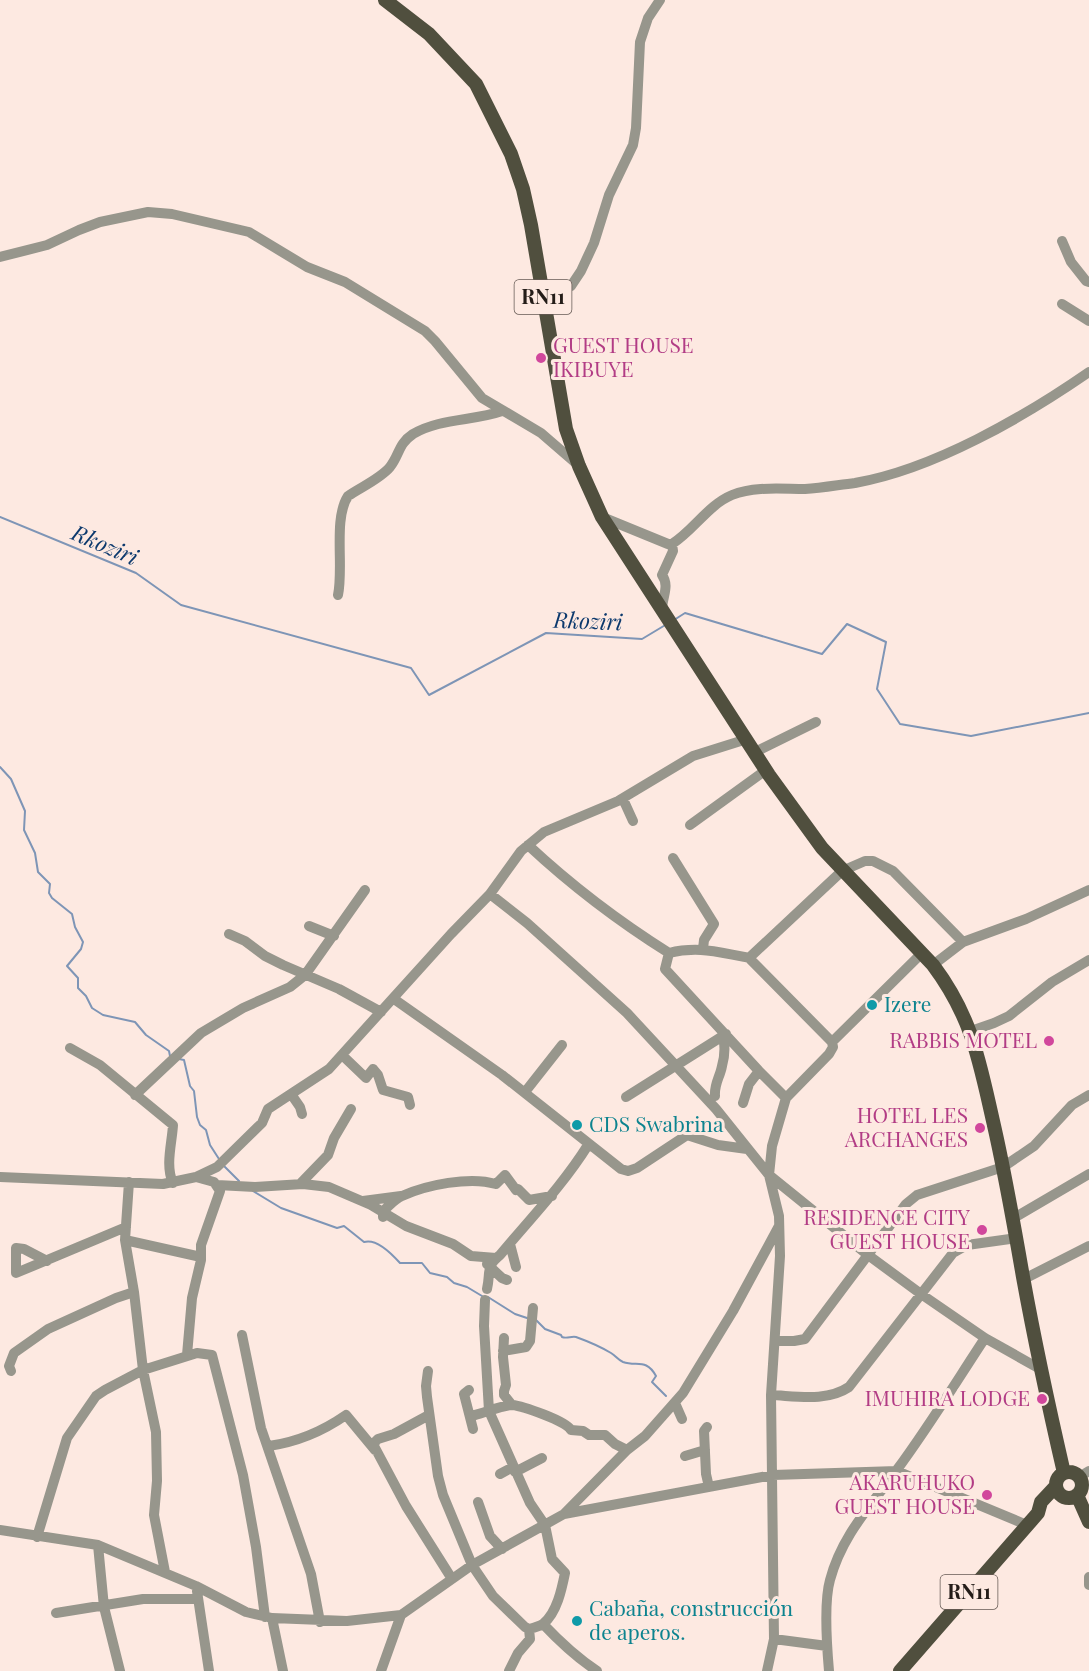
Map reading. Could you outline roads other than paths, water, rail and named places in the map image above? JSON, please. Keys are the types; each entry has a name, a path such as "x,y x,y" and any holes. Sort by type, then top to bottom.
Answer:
{"main road":[{"name":"RN11","path":"385,0 429,34 476,84 511,154 529,213 566,429 579,466 602,517 766,770 822,848 933,965 944,980 971,1031 980,1057 1014,1218 1040,1369 1064,1473 1057,1480 1056,1486 1041,1502 1038,1513 900,1671"},
{"path":"1064,1473 1084,1474 1082,1484 1071,1496"},
{"path":"1056,1486 1060,1495 1071,1496"},
{"name":"RN11","path":"1038,1513 1071,1496"},
{"path":"1071,1496 1089,1522"}],"street":[{"path":"571,286 594,243 609,195 633,145 636,134 642,35 648,18 660,0"},
{"path":"0,257 47,245 90,224 148,213 172,214 236,227 257,236 307,267 345,282 425,331 477,394 541,433 579,466"},
{"path":"1062,241 1071,262 1089,282"},
{"path":"1062,304 1089,321"},
{"path":"672,544 716,503 733,495 747,490 824,488 899,471 938,456 1009,422 1039,406 1089,372"},
{"path":"338,595 340,536 348,496 385,473 398,454 402,443 414,434 434,426 486,417 502,411"},
{"path":"602,517 672,544"},
{"path":"665,616 662,603 666,581 662,575 673,551 672,544"},
{"path":"755,752 816,722"},
{"path":"0,1177 173,1183 212,1170 225,1161 262,1123 268,1109 329,1069 490,894 528,845 544,832 623,799 693,756 747,739"},
{"path":"690,825 766,770"},
{"path":"623,799 633,821"},
{"path":"528,845 575,887 628,928 669,953 684,949 704,949 749,958 832,1042 833,1047 829,1054 786,1098 772,1146 769,1174 779,1216 780,1256 771,1395 774,1639 766,1671"},
{"path":"673,858 714,924 704,940 704,949"},
{"path":"749,958 842,871 865,861 873,861 893,871 963,942"},
{"path":"135,1095 201,1033 243,1008 290,987 305,975 365,890"},
{"path":"933,965 963,942 1026,919 1089,890"},
{"path":"490,894 527,923 627,1013 716,1109 769,1174 868,1255 921,1294 985,1338 1040,1369"},
{"path":"309,926 333,936"},
{"path":"229,934 245,941 265,956 339,989 381,1012"},
{"path":"669,953 666,969 724,1034 786,1098"},
{"path":"832,1042 921,954"},
{"path":"971,1031 1009,1016 1052,982 1089,961"},
{"path":"394,999 525,1092 588,1145 621,1169 628,1171 637,1168 687,1135 718,1145 747,1149"},
{"path":"626,1097 724,1034"},
{"path":"715,1096 715,1087 722,1067 724,1034"},
{"path":"525,1092 562,1045"},
{"path":"70,1048 92,1059 173,1125 169,1156 173,1183"},
{"path":"342,1055 366,1078 373,1070 383,1090 408,1096 410,1105"},
{"path":"743,1103 749,1084 759,1071"},
{"path":"291,1094 302,1114"},
{"path":"776,1341 805,1339 906,1204 917,1196 1003,1167 1034,1146 1072,1105 1089,1095"},
{"path":"300,1185 328,1155 334,1138 351,1109"},
{"path":"489,1261 510,1244 552,1196 572,1171 588,1145"},
{"path":"212,1170 217,1177 230,1185"},
{"path":"1014,1218 1089,1174"},
{"path":"365,1203 401,1196 441,1184 482,1181 496,1184 505,1175 537,1212"},
{"path":"187,1355 192,1298 201,1257 201,1245 220,1191 214,1182 196,1177"},
{"path":"129,1182 125,1240 143,1370 156,1431 157,1481 154,1515 165,1572"},
{"path":"217,1185 329,1187 365,1203 406,1226 453,1244 471,1256 489,1261 507,1280"},
{"path":"383,1215 401,1196"},
{"path":"529,1200 552,1196"},
{"path":"0,1530 98,1545 196,1586 239,1609 268,1618 347,1622 401,1615 472,1565 564,1514 627,1450 645,1436 675,1402 733,1311 779,1225"},
{"path":"47,1261 126,1227"},
{"path":"771,1395 827,1396 839,1394 849,1388 953,1253 967,1245 1017,1238"},
{"path":"125,1240 201,1257"},
{"path":"510,1244 516,1267"},
{"path":"1024,1279 1089,1246"},
{"path":"489,1261 490,1277 486,1294 484,1326 489,1411 530,1503 545,1525 552,1559 565,1573 563,1587 552,1612 543,1624 529,1629"},
{"path":"11,1371 9,1366 14,1353 48,1329 134,1292"},
{"path":"503,1351 526,1347 530,1341 533,1308"},
{"path":"242,1335 261,1428 311,1574 320,1622"},
{"path":"504,1338 506,1385 504,1395 512,1405"},
{"path":"828,1671 829,1584 839,1553 857,1521 897,1471 985,1338"},
{"path":"37,1537 67,1438 96,1396 143,1370 187,1355 213,1355 243,1475 268,1618 283,1671"},
{"path":"428,1371 426,1386 429,1415 443,1495 472,1565 493,1596 529,1629 530,1639 518,1653 509,1671"},
{"path":"469,1389 464,1394 473,1429"},
{"path":"675,1402 682,1419"},
{"path":"470,1415 475,1416 512,1405 556,1418 569,1426 571,1430 583,1431 589,1435 605,1435 615,1444 627,1450"},
{"path":"269,1446 306,1436 331,1425 346,1415 375,1450"},
{"path":"429,1415 394,1434 378,1439 373,1444 406,1506 452,1579"},
{"path":"707,1427 704,1431 706,1474 709,1487"},
{"path":"684,1456 705,1450"},
{"path":"500,1474 542,1458"},
{"path":"564,1514 773,1475 897,1471 1027,1525"},
{"path":"478,1502 490,1536 502,1549"},
{"path":"98,1545 104,1607 120,1671"},
{"path":"1089,1578 1089,1585"},
{"path":"196,1586 209,1671"},
{"path":"56,1613 143,1599 197,1599"},
{"path":"381,1671 401,1615"},
{"path":"543,1624 570,1651 597,1671"},
{"path":"774,1639 827,1646"}],"waterway":[{"name":"Rkoziri","path":"0,517 136,573 181,605 411,668 429,695 546,633 642,639 667,624"},
{"name":"Rkoziri","path":"674,620 685,613 822,654 847,624 886,642 877,689 900,724 971,736 1089,713"},
{"path":"0,767 11,779 25,811 24,830 35,853 38,872 50,884 49,893 52,898 72,914 75,927 83,942 81,949 67,966 78,978 78,988 86,996 92,1008 103,1015 135,1022 146,1035 169,1051 170,1056"},
{"path":"179,1059 184,1060 190,1086 194,1091 200,1125 206,1130 210,1145 219,1159"},
{"path":"224,1166 239,1181"},
{"path":"253,1191 281,1208 337,1228 344,1226 364,1242 374,1242 384,1248 400,1263 422,1263 430,1273 447,1277 454,1283 467,1287 482,1296"},
{"path":"488,1297 515,1314 527,1318"},
{"path":"536,1320 545,1329 562,1337 576,1337 613,1354 623,1362 649,1367 656,1376 652,1382 666,1396"}],"place":[{"name":"GUEST HOUSE IKIBUYE","path":"541,358"},
{"name":"Izere","path":"872,1005"},
{"name":"RABBIS MOTEL","path":"1049,1041"},
{"name":"CDS Swabrina","path":"577,1125"},
{"name":"HOTEL LES ARCHANGES","path":"980,1128"},
{"name":"RESIDENCE CITY GUEST HOUSE","path":"982,1230"},
{"name":"IMUHIRA LODGE","path":"1042,1399"},
{"name":"AKARUHUKO GUEST HOUSE","path":"987,1495"},
{"name":"Cabaña, construcción de aperos.","path":"577,1621"}]}
